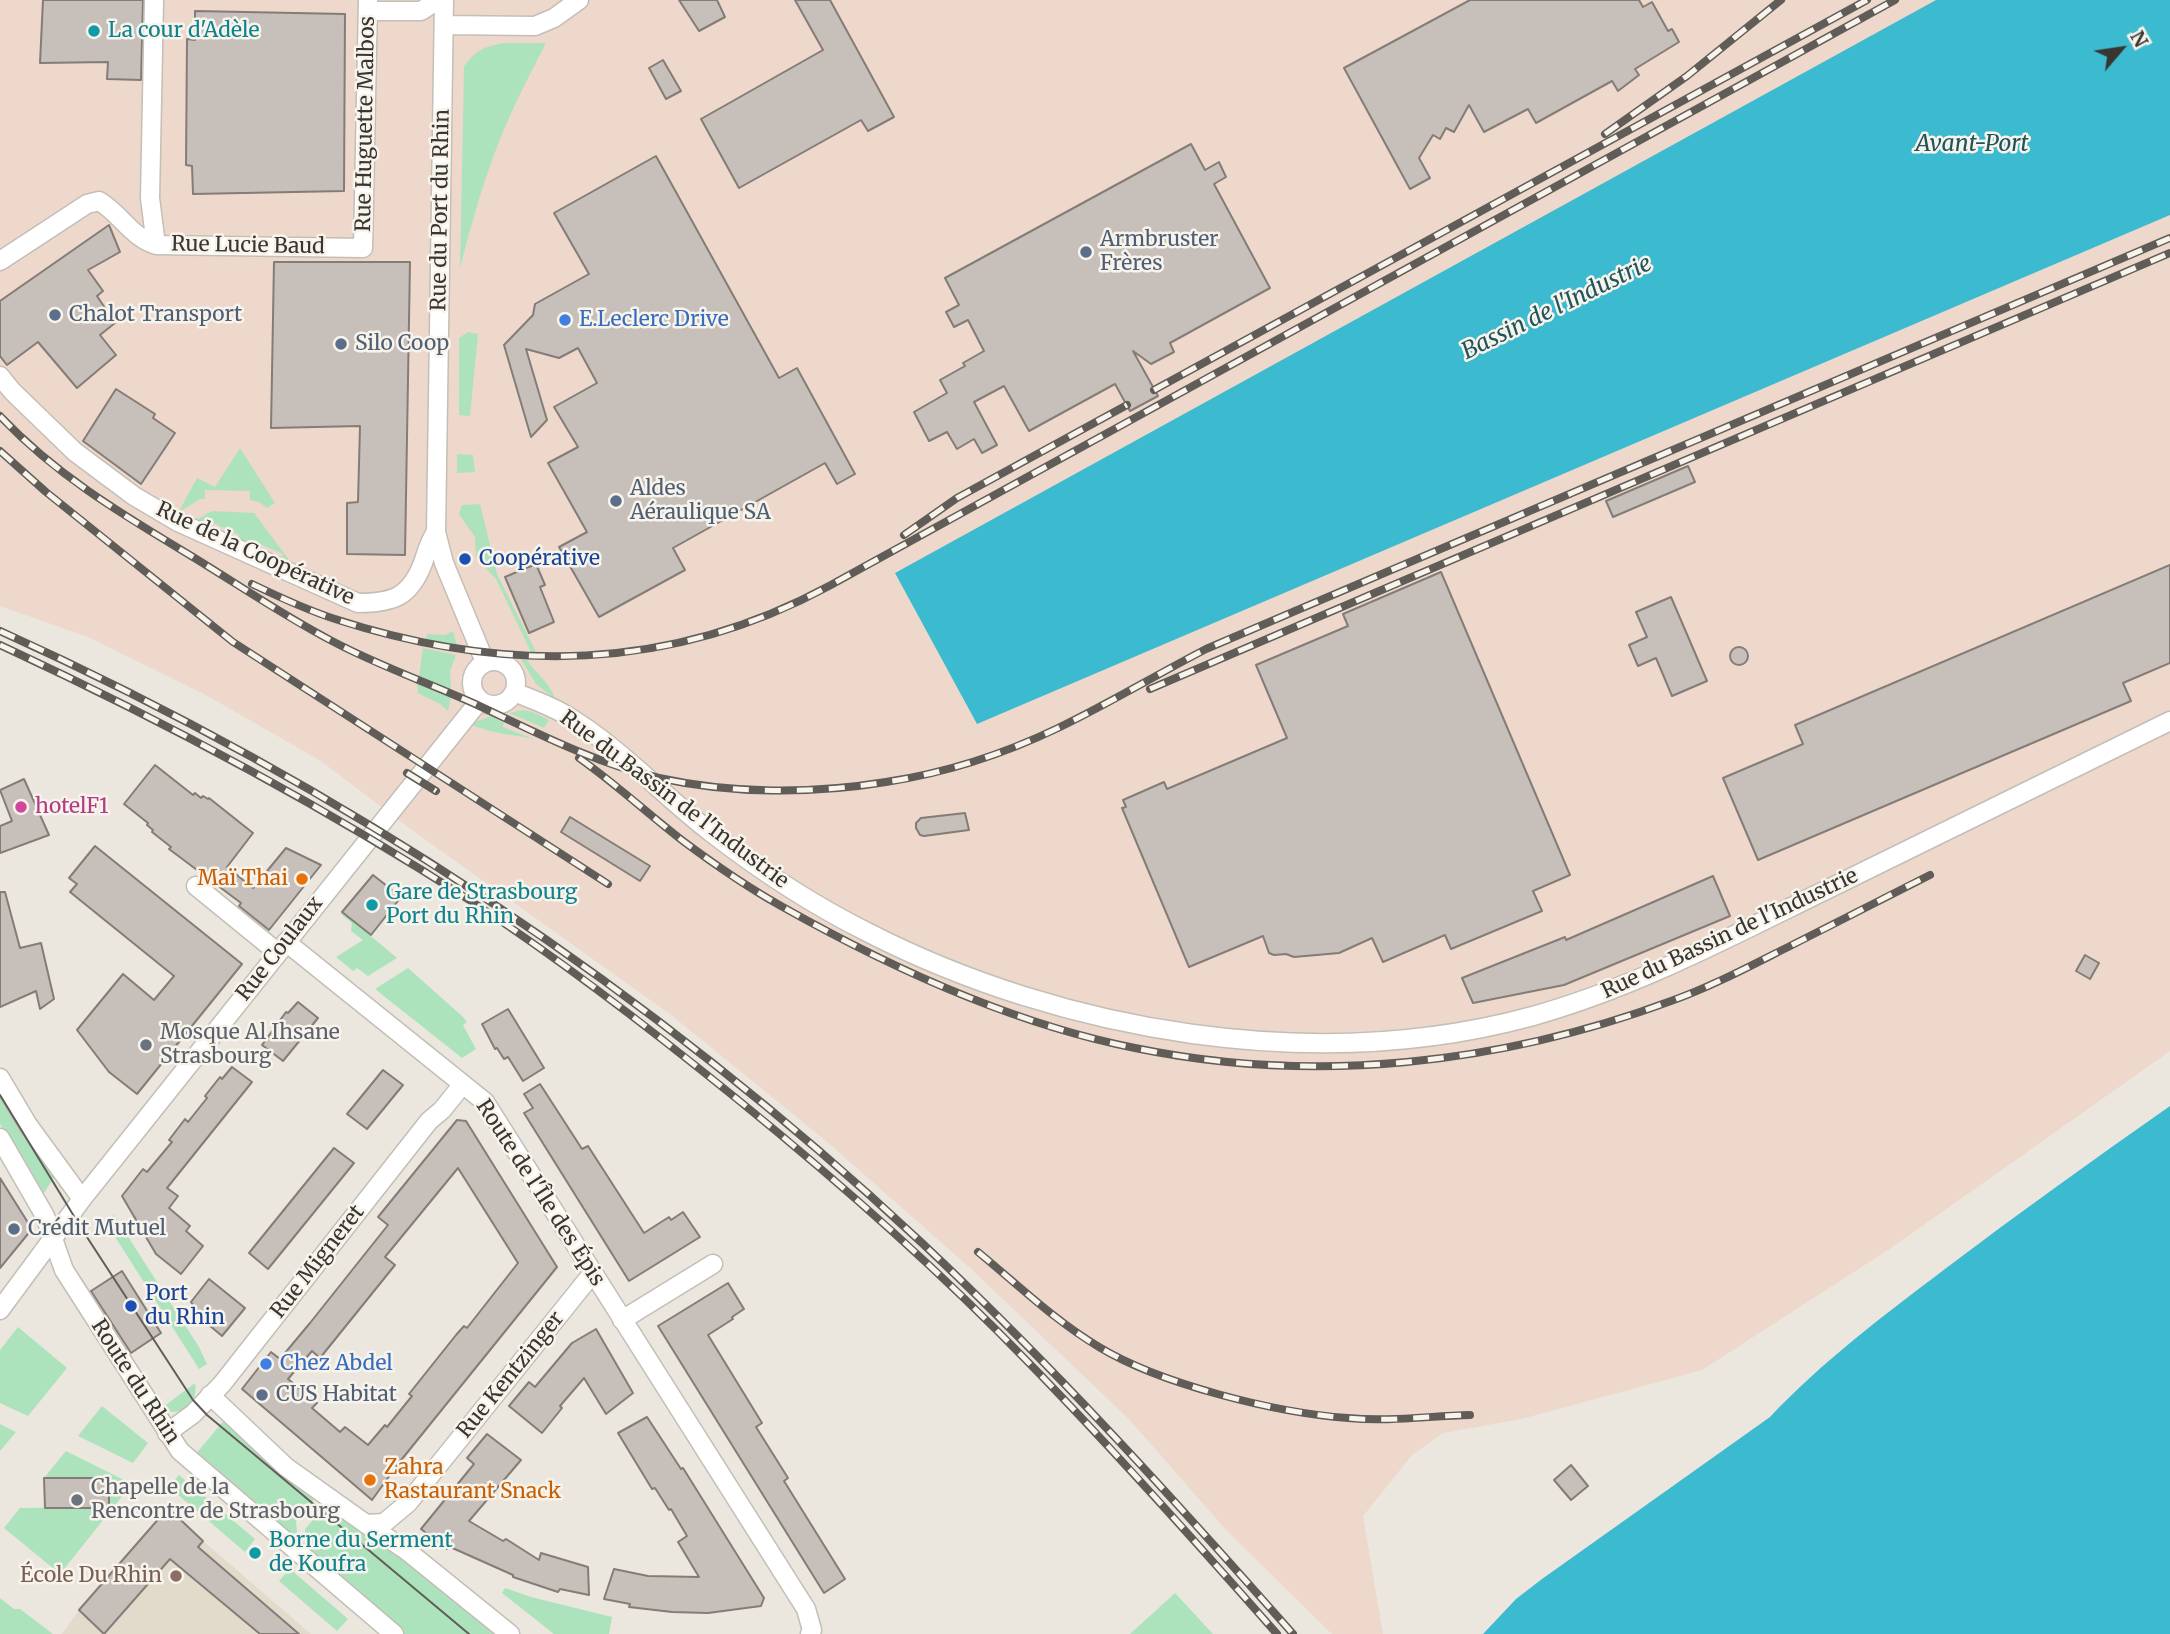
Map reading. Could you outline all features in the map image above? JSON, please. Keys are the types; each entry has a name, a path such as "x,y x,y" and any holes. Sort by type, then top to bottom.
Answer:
{"street":[{"path":"154,0 150,198 156,245"},
{"path":"368,5 421,11 438,0"},
{"name":"Rue du Port du Rhin","path":"444,0 436,532 444,563 485,662"},
{"path":"443,24 535,26 554,18 579,0"},
{"name":"Rue Huguette Malbos","path":"363,248 368,5"},
{"name":"Rue Lucie Baud","path":"0,261 87,204 99,201 110,207 133,233 156,245 363,248"},
{"name":"Rue de la Coopérative","path":"0,376 75,452 134,496 178,522 358,603 383,603 404,593 414,584 428,543 436,532"},
{"path":"499,660 512,669 516,679 514,692 511,698 496,705 480,700 474,693 472,680 477,667 485,662 499,660"},
{"name":"Rue du Bassin de l'Industrie","path":"514,692 574,721 712,834 759,868 824,909 922,958 976,980 1072,1011 1198,1034 1319,1042 1373,1041 1478,1028 1528,1017 1604,993 1702,951 2170,721"},
{"name":"Rue Coulaux","path":"0,1310 82,1199 480,700"},
{"name":"Route de l'Île des Épis","path":"196,886 282,947 485,1102 806,1609 812,1630 810,1634"},
{"path":"0,1078 28,1125 82,1199"},
{"name":"Rue Migneret","path":"167,1433 193,1414 222,1384 429,1121 442,1110 463,1084"},
{"name":"Route du Rhin","path":"0,1138 45,1216 64,1270 180,1451 394,1634"},
{"path":"622,1320 713,1264"},
{"name":"Rue Kentzinger","path":"366,1524 384,1523 408,1503 592,1274"},
{"path":"210,1395 286,1467 406,1550 510,1634"}],"shaded area":[{"path":"0,0 2170,0 2170,1051 1894,1246 1702,1370 1521,1419 1443,1433 1412,1455 1363,1516 1383,1634 1332,1634 1227,1531 1129,1419 969,1267 825,1140 670,1014 412,830 321,761 206,695 88,637 0,606"},
{"name":"École Du Rhin","path":"168,1508 311,1634 62,1634 79,1610"}],"green space":[{"path":"504,43 546,43 499,141 460,268 464,67 481,50"},
{"path":"468,332 478,334 470,416 459,415 459,338"},
{"path":"240,448 275,503 267,508 250,500 250,491 205,490 205,499 200,499 178,513 197,478 215,487"},
{"path":"457,454 473,455 475,472 457,473"},
{"path":"480,504 497,574 536,652 532,654 496,579 476,557 475,537 459,514 462,505"},
{"path":"212,511 254,513 295,568 280,561 283,554 253,541 250,548 236,542 239,535 205,519 201,525 194,521"},
{"path":"453,631 457,646 426,639 427,634 445,635"},
{"path":"423,648 456,655 450,671 451,691 419,677"},
{"path":"521,659 527,660 547,683 555,699 536,684"},
{"path":"417,683 451,697 448,711 418,693"},
{"path":"523,710 549,720 544,728 509,713"},
{"path":"491,716 504,723 503,727 534,739 494,732 470,724"},
{"path":"342,912 397,958 368,976 357,968 353,971 336,957 363,940 351,931 352,923"},
{"path":"408,968 462,1016 467,1022 463,1025 476,1049 462,1058 375,989"},
{"path":"0,1087 56,1174 44,1193 0,1124"},
{"path":"114,1215 199,1347 207,1364 199,1369 105,1221"},
{"path":"18,1327 67,1368 28,1416 0,1403 0,1350"},
{"path":"195,1383 196,1389 191,1404 183,1410 172,1412 163,1407"},
{"path":"102,1406 148,1443 133,1463 78,1436"},
{"path":"226,1418 317,1496 296,1521 298,1544 194,1456"},
{"path":"0,1424 16,1432 0,1451"},
{"path":"66,1451 132,1484 60,1574 4,1528 20,1508 109,1507 44,1478"},
{"path":"179,1475 255,1539 245,1552 169,1487"},
{"path":"327,1504 400,1553 501,1634 402,1634 308,1551 305,1529"},
{"path":"290,1569 348,1619 337,1631 279,1581"},
{"path":"505,1588 612,1617 609,1634 554,1634 502,1593"},
{"path":"1175,1593 1213,1634 1130,1634"},
{"path":"0,1598 14,1609 20,1609 53,1634 0,1634"}],"water":[{"name":"Avant-Port","path":"1936,0 2170,0 2170,215 977,724 895,573"},
{"path":"2170,1106 2170,1634 1483,1634 1516,1599 1542,1579 1770,1417 1854,1339 1899,1304"}],"building":[{"name":"La cour d'Adèle","path":"43,0 143,0 141,80 107,79 108,62 40,63"},
{"path":"679,0 717,0 725,17 699,31"},
{"path":"795,0 830,0 894,117 868,131 861,120 739,188 701,119 823,50"},
{"path":"1470,0 1639,0 1643,7 1652,2 1668,31 1672,29 1679,42 1635,69 1639,75 1618,91 1612,81 1536,123 1528,109 1484,132 1469,105 1454,132 1446,128 1440,139 1433,135 1419,158 1430,178 1410,189 1344,68"},
{"path":"195,11 345,14 344,191 193,194 192,166 186,165 187,39 195,40"},
{"path":"663,60 681,91 666,99 649,68"},
{"path":"1191,144 1205,170 1219,162 1226,177 1214,184 1270,288 1170,343 1174,352 1151,364 1133,351 1158,396 1130,411 1115,384 1029,431 1004,386 974,402 997,445 982,453 974,439 957,449 947,432 929,441 914,412 947,393 940,380 984,351 968,320 954,327 946,312 959,305 945,278"},
{"path":"656,156 779,378 797,368 855,474 837,484 825,463 673,548 685,570 599,617 559,547 587,532 548,463 578,447 554,407 597,383 578,348 559,358 526,349 547,420 531,437 504,345 533,315 535,304 589,274 554,213"},
{"path":"109,225 120,252 88,270 103,291 97,296 115,323 100,335 116,355 77,388 38,342 7,365 0,356 0,301"},
{"name":"Silo Coop","path":"274,262 410,262 405,555 347,554 347,503 358,502 360,426 271,428"},
{"path":"116,389 155,414 153,418 175,433 141,484 83,441"},
{"path":"1688,466 1695,482 1613,517 1606,501"},
{"path":"536,564 545,585 540,587 554,622 529,633 505,577"},
{"path":"2170,565 2170,663 2123,683 2131,701 1758,860 1723,778 1803,744 1795,725"},
{"path":"1441,572 1570,875 1533,891 1542,911 1451,949 1445,935 1383,962 1372,938 1339,953 1294,957 1269,953 1263,936 1189,967 1122,808 1126,807 1123,800 1164,782 1167,789 1287,738 1256,665 1348,626 1343,614"},
{"path":"1671,597 1707,681 1672,696 1656,658 1638,666 1629,645 1647,637 1636,612"},
{"path":"1739,647 1745,650 1748,656 1745,662 1739,665 1733,662 1730,656 1733,650"},
{"path":"155,765 193,795 195,793 201,798 209,798 253,833 227,867 253,888 286,848 321,865 269,930 239,906 241,903 169,849 171,847 152,832 148,823 124,804"},
{"name":"hotelF1","path":"24,779 49,835 0,853 0,826 12,821 0,790"},
{"path":"965,813 969,830 924,836 920,835 916,828 916,823 921,818"},
{"path":"570,817 650,866 640,881 561,832"},
{"path":"95,846 242,964 137,1094 109,1072 77,1030 123,974 154,1000 174,976 70,892 77,884 69,878"},
{"name":"Gare de Strasbourg Port du Rhin","path":"373,875 401,897 371,935 342,912"},
{"path":"1713,876 1730,916 1564,985 1473,1003 1462,978 1565,937 1566,940"},
{"path":"0,892 5,892 20,948 41,943 54,999 40,1009 36,991 0,1007"},
{"path":"2085,955 2099,963 2090,979 2076,971"},
{"path":"298,1002 318,1018 283,1061 262,1045 286,1012"},
{"path":"508,1009 544,1068 523,1081 508,1057 504,1059 497,1048 495,1049 482,1024"},
{"path":"232,1067 252,1082 167,1188 178,1196 169,1208 190,1226 186,1231 203,1246 181,1274 156,1254 122,1196 143,1169 147,1172 172,1142 169,1140 185,1119 188,1122 220,1077 222,1079"},
{"path":"383,1070 403,1085 367,1129 347,1114"},
{"path":"540,1084 582,1149 588,1146 644,1233 669,1217 671,1220 683,1212 700,1237 629,1281 524,1113 533,1108 524,1094"},
{"path":"457,1120 466,1121 557,1267 372,1500 242,1389 271,1352 280,1359 388,1225 378,1217","holes":["458,1168 518,1263 467,1328 464,1326 456,1335 409,1394 412,1396 387,1427 385,1425 368,1445 345,1427 340,1432 312,1408 317,1403 288,1379 312,1351 320,1358 395,1265 385,1257"]},
{"path":"334,1148 354,1163 268,1269 249,1253"},
{"path":"0,1178 32,1229 0,1268"},
{"path":"122,1271 161,1333 131,1353 91,1291"},
{"path":"209,1279 245,1308 222,1336 203,1320 191,1302"},
{"path":"728,1283 744,1309 708,1335 762,1423 756,1427 788,1478 784,1481 845,1579 824,1593 658,1326"},
{"path":"596,1329 633,1393 606,1414 584,1378 542,1433 509,1406 529,1382 535,1387 572,1343"},
{"path":"647,1417 681,1469 683,1468 764,1598 761,1606 708,1613 672,1612 629,1607 630,1604 604,1599 614,1569 648,1576 699,1577 678,1542 687,1536 671,1509 669,1510 655,1488 652,1489 618,1433"},
{"path":"487,1434 521,1460 469,1521 503,1541 506,1539 539,1560 541,1553 588,1567 589,1595 560,1589 558,1592 513,1577 448,1546 447,1549 421,1529 474,1464 467,1458"},
{"path":"1571,1465 1588,1486 1571,1500 1554,1480"},
{"name":"Chapelle de la Rencontre de Strasbourg","path":"44,1478 109,1478 109,1508 45,1508"},
{"path":"168,1508 203,1541 198,1547 299,1634 260,1634 170,1559 104,1634 79,1610"}],"tram line":[{"path":"0,1095 83,1231 193,1400 207,1415 469,1634"}],"railway":[{"path":"1605,134 1687,76 1781,0"},
{"path":"1154,390 1867,0"},
{"path":"252,584 325,615 399,637 462,649 524,655 586,655 648,649 709,635 769,614 829,586 1895,0"},
{"path":"0,416 43,457 113,508 295,621 366,658 564,745 635,772 715,787 830,789 930,773 1017,746 1077,719 1206,649 2170,238"},
{"path":"1150,689 2170,253"},
{"path":"904,535 957,498 1127,405"},
{"path":"0,451 46,492 233,642 608,884"},
{"path":"0,631 126,691 249,755 369,825 486,899 600,978 711,1062 818,1150 971,1290 1112,1434 1293,1634"},
{"path":"0,645 182,734 359,832 474,903 640,1022 812,1161 958,1293 1092,1429 1277,1634"},
{"path":"579,758 683,841 768,899 865,951 953,991 998,1009 1089,1038 1203,1059 1271,1065 1339,1066 1407,1062 1541,1040 1607,1023 1717,982 1930,875"},
{"path":"407,773 436,791"},
{"path":"978,1252 1083,1337 1124,1360 1186,1384 1254,1403 1319,1415 1378,1419 1470,1415"}],"place":[{"name":"La cour d'Adèle","path":"94,31"},
{"name":"Armbruster Frères","path":"1086,252"},
{"name":"Chalot Transport","path":"55,315"},
{"name":"E.Leclerc Drive","path":"565,320"},
{"name":"Silo Coop","path":"341,344"},
{"name":"Aldes Aéraulique SA","path":"616,501"},
{"name":"Coopérative","path":"465,559"},
{"name":"hotelF1","path":"21,807"},
{"name":"Maï Thai","path":"302,879"},
{"name":"Gare de Strasbourg Port du Rhin","path":"372,905"},
{"name":"Mosque Al Ihsane Strasbourg","path":"146,1045"},
{"name":"Crédit Mutuel","path":"14,1229"},
{"name":"Port du Rhin","path":"131,1306"},
{"name":"Chez Abdel","path":"266,1364"},
{"name":"CUS Habitat","path":"262,1395"},
{"name":"Zahra Rastaurant Snack","path":"370,1480"},
{"name":"Chapelle de la Rencontre de Strasbourg","path":"77,1500"},
{"name":"Borne du Serment de Koufra","path":"255,1553"},
{"name":"École Du Rhin","path":"176,1576"}],"water label":[{"name":"Bassin de l'Industrie","path":"1557,308"}]}
